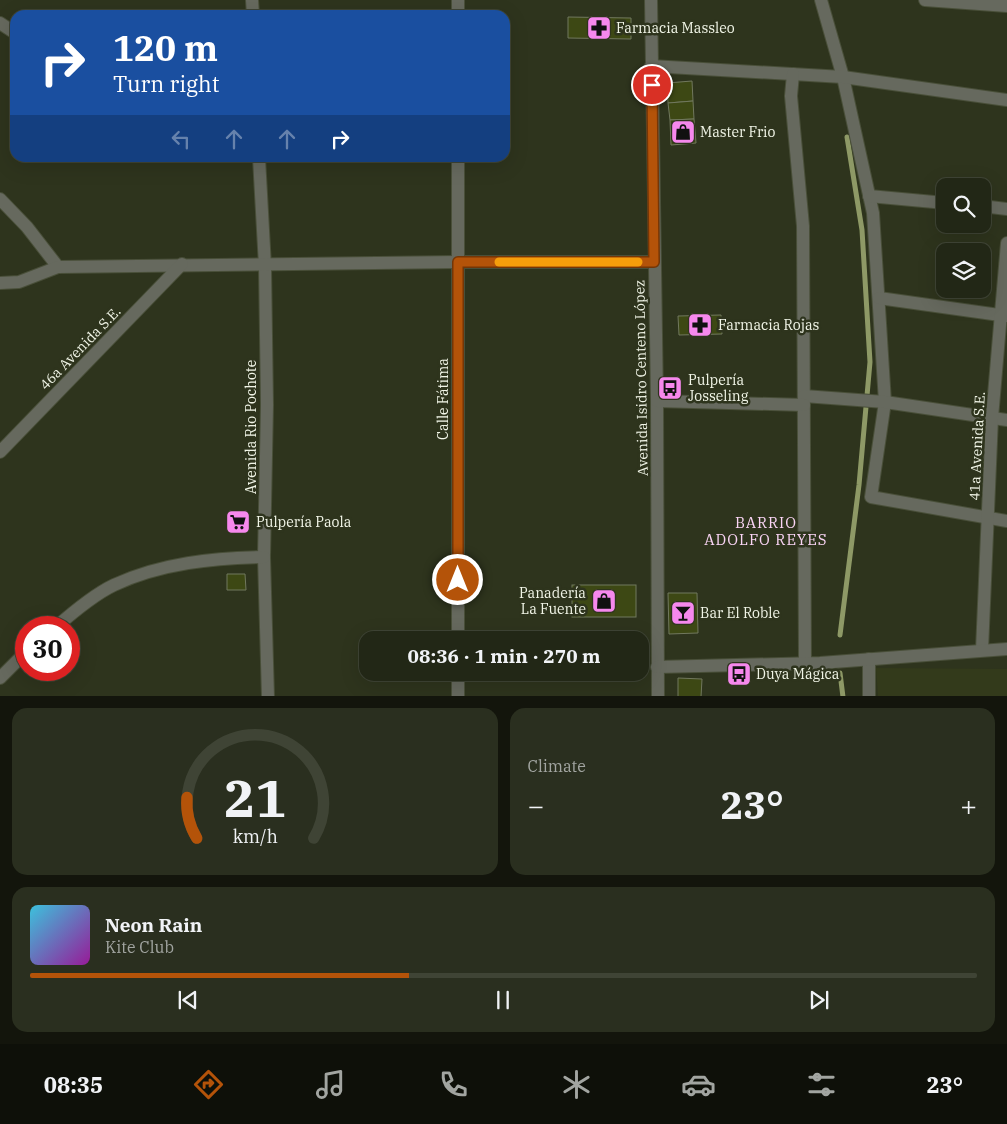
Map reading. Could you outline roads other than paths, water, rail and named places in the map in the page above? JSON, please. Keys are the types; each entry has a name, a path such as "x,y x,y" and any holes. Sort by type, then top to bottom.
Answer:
{"street":[{"name":"Avenida Isidro Centeno López","path":"651,0 657,400 658,696"},
{"path":"821,0 843,77 873,213 885,402 872,497 1007,521"},
{"path":"925,0 1007,6"},
{"path":"651,66 843,77 1007,100"},
{"path":"792,74 791,96 803,226 805,663"},
{"name":"Avenida Rio Pochote","path":"259,162 265,266 267,404 264,557 268,696"},
{"name":"Calle Fátima","path":"458,162 458,631"},
{"path":"869,196 936,202"},
{"path":"0,199 27,227 58,267"},
{"path":"991,207 1007,209"},
{"name":"41a Avenida S.E.","path":"982,650 992,418 1004,316 1007,243"},
{"path":"0,282 19,282 58,267 182,264 265,266 458,262 654,262"},
{"name":"46a Avenida S.E.","path":"0,452 182,264"},
{"path":"879,298 1004,316"},
{"path":"657,400 885,402 1007,420"},
{"path":"71,616 114,586 165,568 220,558 264,557"},
{"path":"657,667 805,663 982,650 1007,650"},
{"path":"869,659 870,696"},
{"path":"0,678 15,663"},
{"path":"458,681 458,696"}],"waterway":[{"path":"840,635 859,485 870,362 862,230 847,137"},
{"path":"840,673 843,696"}],"place":[{"name":"Farmacia Massleo","path":"599,28"},
{"name":"Master Frio","path":"683,132"},
{"name":"Farmacia Rojas","path":"700,325"},
{"name":"Pulpería Josseling","path":"670,388"},
{"name":"Pulpería Paola","path":"238,522"},
{"name":"Panadería La Fuente","path":"604,601"},
{"name":"Bar El Roble","path":"683,613"},
{"name":"Duya Mágica","path":"739,674"}],"district":[{"name":"BARRIO ADOLFO REYES","path":"766,532"}]}
